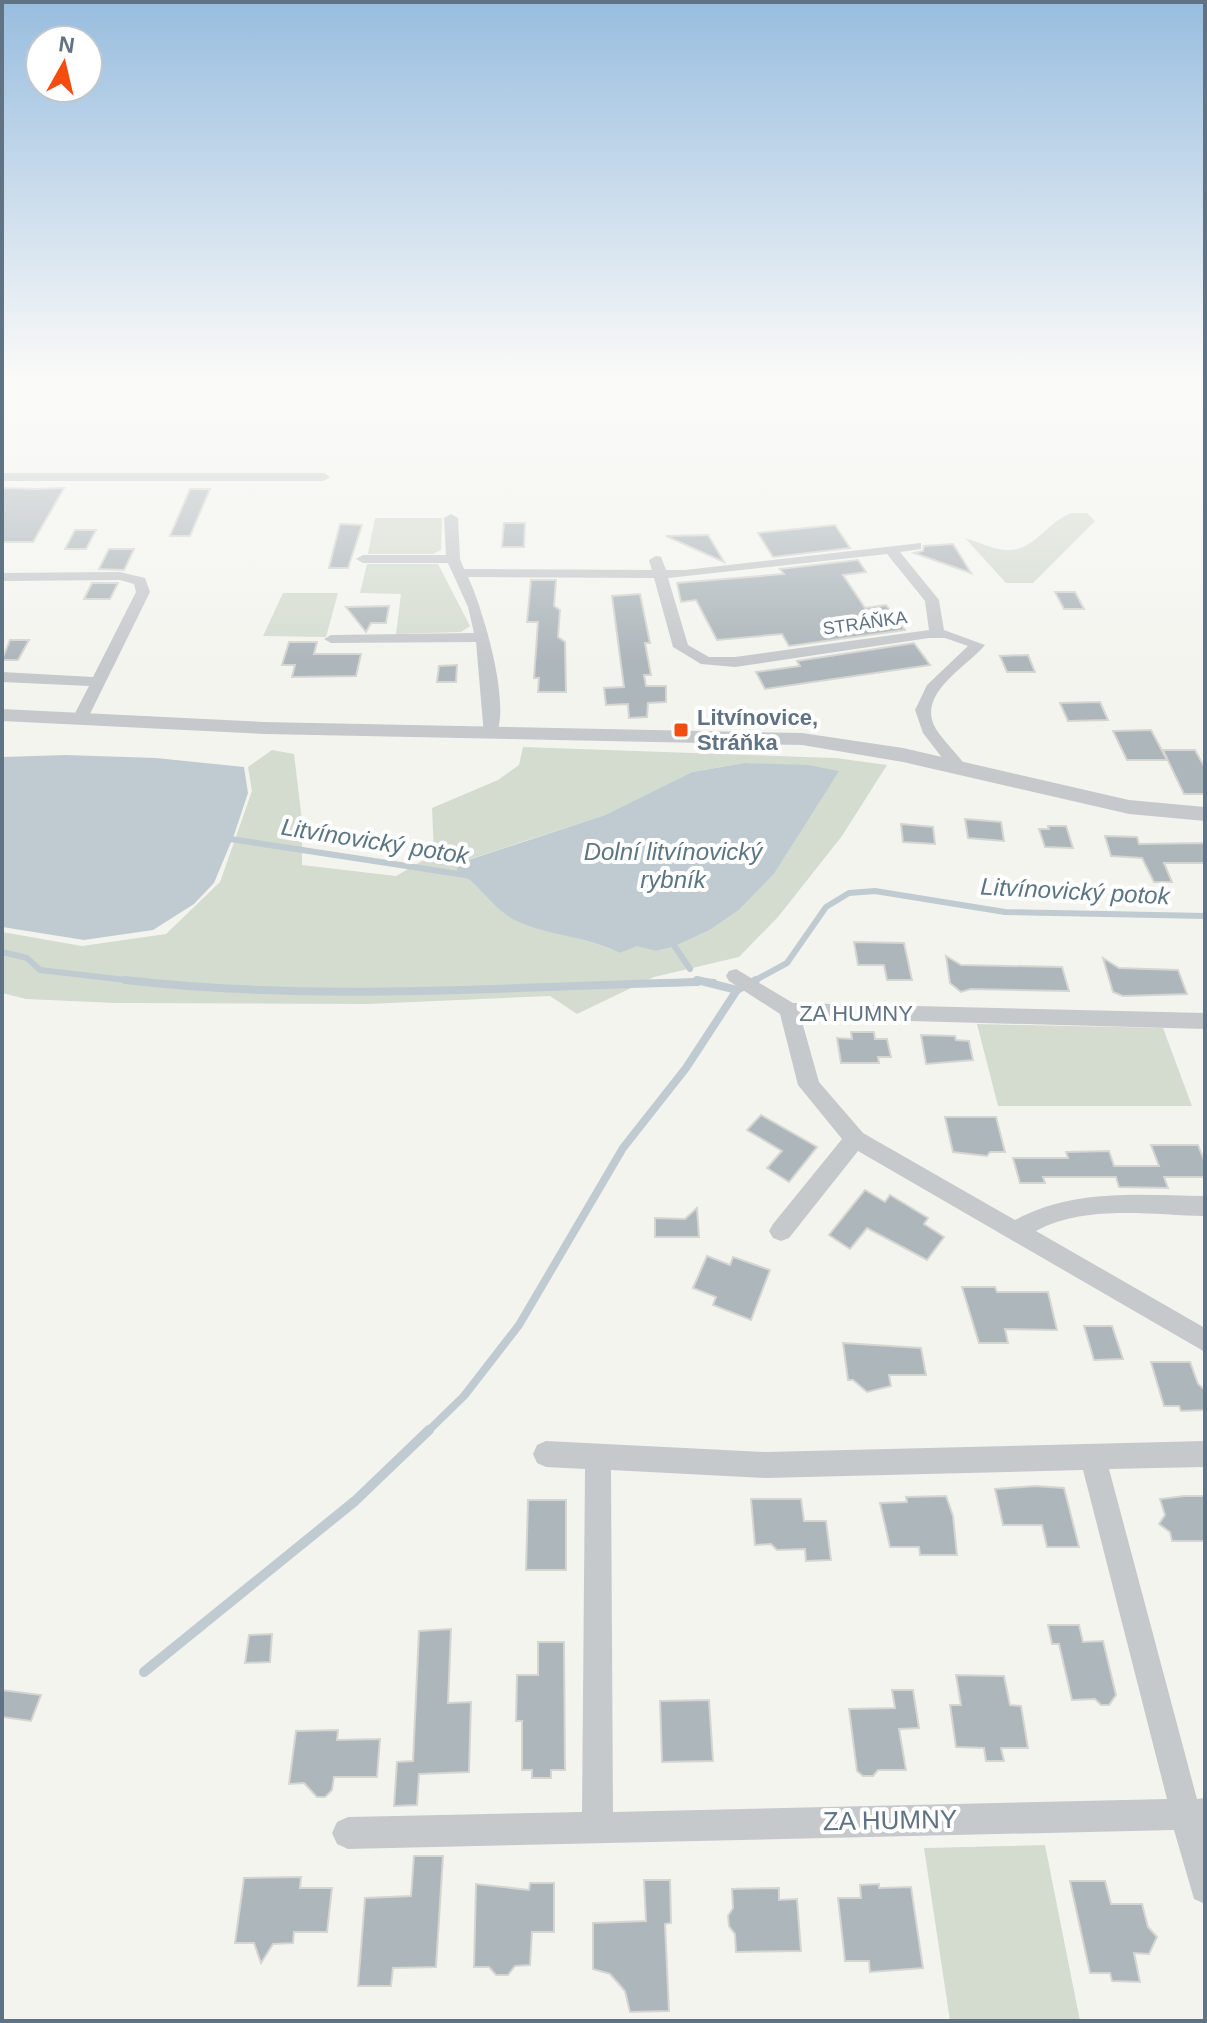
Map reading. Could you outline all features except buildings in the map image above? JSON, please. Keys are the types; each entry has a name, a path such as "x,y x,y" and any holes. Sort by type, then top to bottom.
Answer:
{"street":[{"path":"2,477 324,477"},
{"path":"294,492 299,477"},
{"path":"451,518 455,566 475,607 483,637 492,718 490,732"},
{"path":"363,559 455,566 658,567 699,573 916,546"},
{"path":"890,549 932,600 937,633"},
{"name":"STRÁŇKA","path":"658,567 681,647 706,661 735,662 937,633 978,645 933,688 925,704 924,720 959,768"},
{"path":"2,577 120,576 140,581 143,592 80,719"},
{"path":"331,639 483,637"},
{"path":"2,677 100,682"},
{"path":"2,715 802,739 859,746 1129,807 1205,814"},
{"path":"736,976 789,1010"},
{"name":"ZA HUMNY","path":"1205,1021 789,1010 809,1085 855,1139 1205,1341"},
{"path":"781,1231 855,1139"},
{"path":"1016,1231 1039,1215 1071,1206 1205,1206"},
{"path":"546,1454 766,1465 1205,1454"},
{"path":"597,1825 598,1456"},
{"path":"1093,1457 1194,1814 1205,1888"},
{"name":"ZA HUMNY","path":"348,1833 597,1825 1194,1814"}],"shaded area":[{"path":"1072,513 1087,513 1095,521 1033,583 1006,583 965,538 997,549 1017,549 1034,541 1055,522"},
{"path":"375,518 442,518 441,550 433,554 368,554"},
{"path":"367,564 438,564 470,626 461,632 396,634 401,594 360,593"},
{"path":"283,593 338,593 326,637 263,636"},
{"path":"523,747 836,758 887,765 842,836 778,917 739,957 654,977 577,1014 550,996 368,1004 115,1003 26,999 2,993 2,932 82,946 166,934 220,882 252,791 248,767 272,750 294,754 302,820 302,865 396,876 434,854 432,808 498,780 519,765","holes":["744,763 838,771 774,874 739,910 710,930 673,947 656,951 637,945 620,953 530,925 494,903 480,885 470,859 605,815 692,772"]},
{"path":"977,1024 1163,1028 1192,1106 998,1106"},
{"path":"1045,1845 1080,2021 950,2021 924,1848"}],"water":[{"path":"66,755 156,758 244,767 248,793 234,835 214,883 194,904 153,930 84,940 2,927 2,757"},
{"name":"Dolní litvínovický rybník","path":"744,763 808,765 839,771 774,874 739,910 710,930 673,947 656,951 637,946 620,953 595,943 532,927 510,917 457,871 459,863 605,815 692,772"}],"waterway":[{"name":"Litvínovický potok","path":"224,838 472,876"},
{"name":"Litvínovický potok","path":"752,982 787,963 826,907 849,893 875,891 1005,912 1205,916"},
{"name":"Litvínovický potok","path":"671,941 690,969"},
{"name":"Litvínovický potok","path":"2,952 27,958 40,970 130,981"},
{"name":"Litvínovický potok","path":"125,980 130,981"},
{"name":"Litvínovický potok","path":"714,982 697,980 737,990"},
{"name":"Litvínovický potok","path":"737,990 756,980"},
{"name":"Litvínovický potok","path":"130,981 196,987 339,992 698,982"},
{"name":"Litvínovický potok","path":"130,981 143,982"},
{"path":"427,1432 464,1396 519,1325 623,1148 686,1068 737,990"},
{"path":"144,1672 355,1501 429,1430"}],"place":[{"name":"Litvínovice, Stráňka","path":"681,730"}]}
